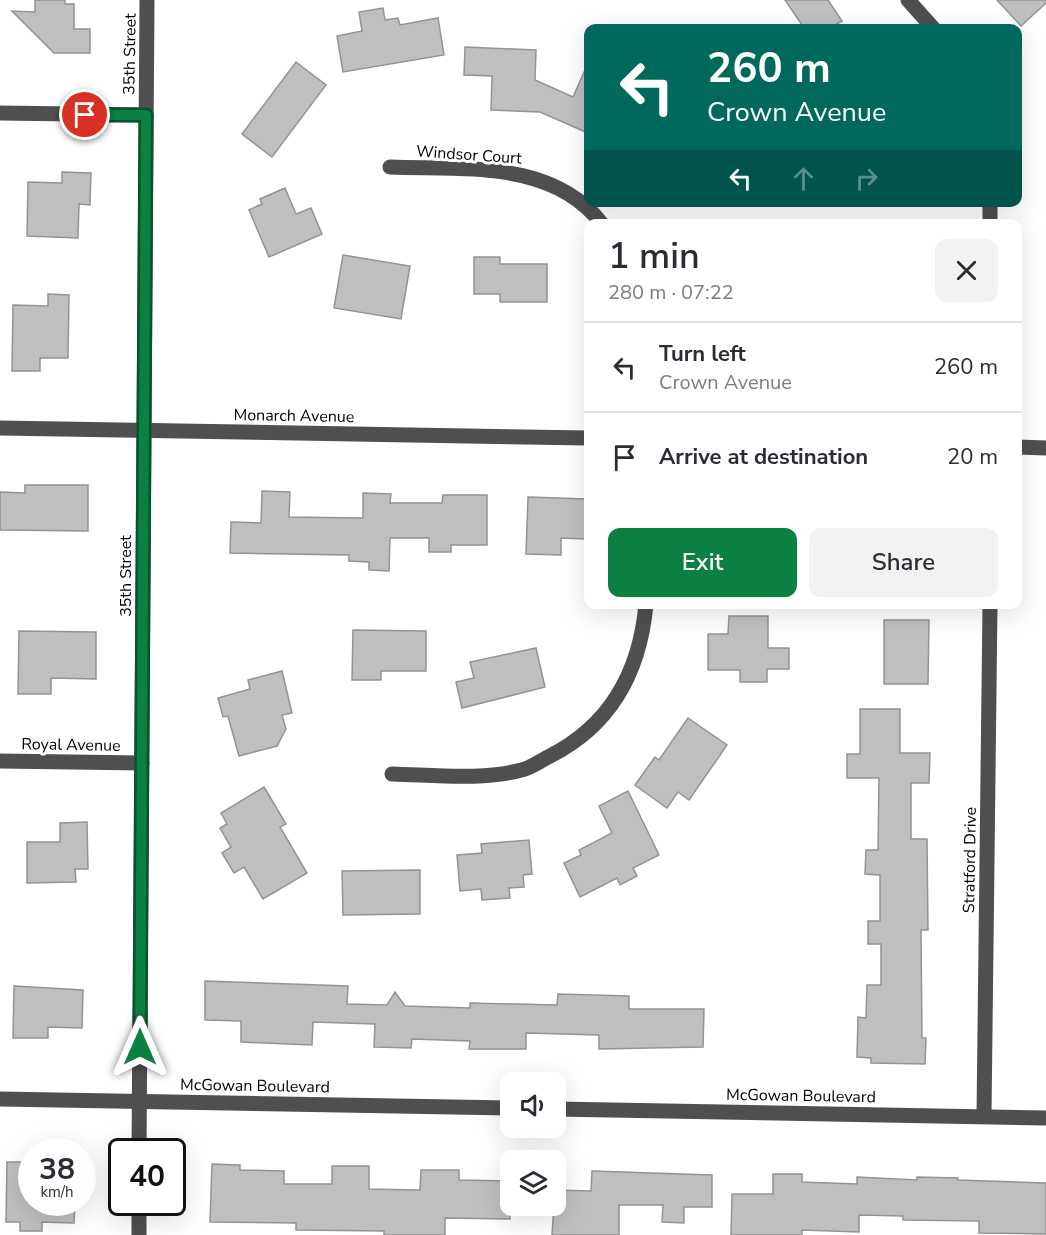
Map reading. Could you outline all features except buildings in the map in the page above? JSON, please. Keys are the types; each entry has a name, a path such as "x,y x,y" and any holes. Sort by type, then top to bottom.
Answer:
{"street":[{"name":"35th Street","path":"139,1138 147,0"},
{"path":"908,0 929,24"},
{"path":"0,113 146,115"},
{"name":"Windsor Court","path":"390,167 521,173 567,191 597,219"},
{"name":"Monarch Avenue","path":"0,428 584,438"},
{"path":"1022,447 1046,448"},
{"path":"392,774 483,775 526,769 570,746 607,712 629,677 643,634 646,609"},
{"name":"Stratford Drive","path":"984,1116 990,609"},
{"name":"Royal Avenue","path":"0,761 142,763"},
{"name":"McGowan Boulevard","path":"0,1099 500,1108"},
{"name":"McGowan Boulevard","path":"566,1109 1046,1118"},
{"path":"139,1216 139,1235"}],"route":[{"path":"85,115 146,115 140,1047"}]}
